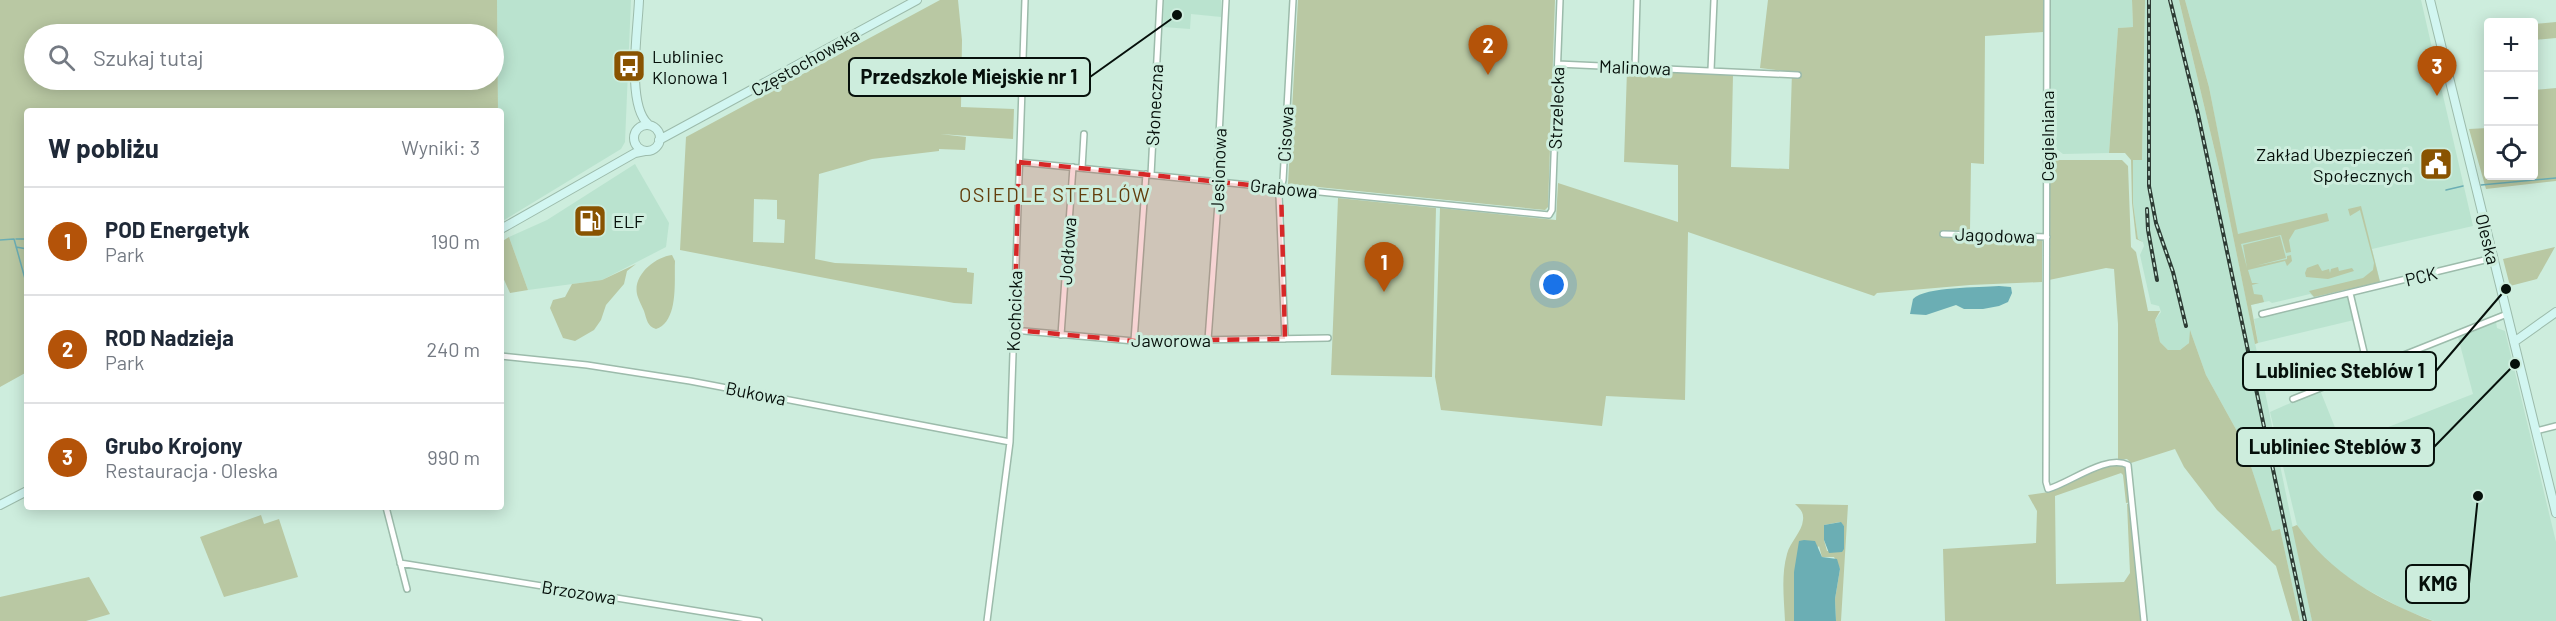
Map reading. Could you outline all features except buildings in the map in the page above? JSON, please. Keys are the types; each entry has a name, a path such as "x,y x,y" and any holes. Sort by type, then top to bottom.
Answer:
{"street":[{"path":"614,167 627,152 636,129 635,94 639,0"},
{"name":"Częstochowska","path":"659,140 918,0"},
{"name":"Kochcicka","path":"987,621 1010,442 1025,0"},
{"name":"Słoneczna","path":"1134,341 1149,175 1160,0"},
{"name":"Jesionowa","path":"1208,340 1226,0"},
{"name":"Cisowa","path":"1285,339 1281,188 1293,0"},
{"name":"Strzelecka","path":"1549,214 1552,210 1560,0"},
{"path":"1635,68 1637,0"},
{"path":"1711,70 1713,0"},
{"name":"Cegielniana","path":"2047,0 2046,485 2048,489 2056,487 2105,465 2120,462 2128,465 2144,621"},
{"name":"Oleska","path":"2430,0 2556,513"},
{"name":"Malinowa","path":"1558,64 1798,75"},
{"path":"504,227 614,167 635,153 656,147 659,140 658,131 648,124 639,112 635,94"},
{"name":"Częstochowska","path":"658,131 693,123"},
{"path":"636,129 648,124"},
{"path":"1082,168 1084,134"},
{"path":"633,140 637,147 645,151"},
{"name":"Grabowa","path":"1019,162 1549,214"},
{"name":"Jodłowa","path":"1062,335 1073,167"},
{"name":"Jagodowa","path":"1943,234 2047,237"},
{"name":"PCK","path":"2262,314 2493,258"},
{"path":"2350,293 2368,369"},
{"path":"2514,342 2556,312"},
{"path":"2293,399 2507,314"},
{"name":"Jaworowa","path":"1014,330 1134,341 1328,338"},
{"name":"Bukowa","path":"504,356 587,365 690,381 1010,442"},
{"path":"2536,431 2556,426"},
{"path":"0,505 24,493"},
{"path":"387,510 407,589"},
{"name":"Brzozowa","path":"400,563 759,621"}],"highlighted area":[{"path":"1019,162 1281,188 1285,339 1134,341 1014,330"}],"shaded area":[{"path":"0,0 497,0 497,24 24,24 24,90 498,90 498,108 24,108 24,374 0,387"},
{"path":"497,0 631,0 625,142 621,149 504,220 504,108 498,108 498,90 504,90 504,24 497,24"},
{"path":"940,0 958,0 962,40 961,107 1014,109 1013,139 940,134 966,137 965,150 939,149 939,151 872,159 819,174 815,259 835,263 967,268 967,272 974,273 972,304 954,303 680,250 686,137","holes":["754,199 777,200 777,219 785,220 784,243 753,242"]},
{"path":"1164,0 1221,0 1221,17 1191,14 1190,29 1163,27"},
{"path":"1298,0 1555,0 1548,207 1545,210 1288,184"},
{"path":"1768,0 2044,0 2043,32 1985,36 1984,164 1971,163 1970,230 1943,231 1943,237 2042,240 2042,282 1970,285 1877,293 1874,296 1688,232 1685,400 1606,396 1602,426 1441,410 1435,377 1440,208 1556,220 1558,183 1678,222 1678,165 1624,162 1627,70 1733,75 1731,167 1789,169 1792,72 1760,68"},
{"path":"2050,0 2132,0 2133,27 2118,28 2109,153 2063,154 2050,144"},
{"path":"2132,0 2145,0 2142,160 2133,160 2133,203 2138,239 2143,242 2136,239 2132,203 2131,160 2125,153 2109,153 2118,28 2133,27"},
{"path":"2145,0 2179,0 2221,177 2312,621 2300,621 2280,530 2272,532 2243,442 2206,375 2191,333 2189,343 2180,350 2168,350 2160,342 2155,320 2161,312 2159,306 2151,304 2140,255 2144,246 2143,242 2138,239 2133,203 2133,160 2142,160"},
{"path":"2179,0 2185,0 2209,87 2238,234 2327,213 2329,221 2295,230 2289,240 2291,252 2286,253 2281,235 2241,244 2247,268 2243,245 2280,236 2286,258 2255,266 2287,259 2287,256 2291,255 2292,261 2287,266 2285,261 2248,270 2252,283 2259,283 2252,285 2254,294 2262,295 2264,302 2251,305 2258,343 2255,344 2221,177"},
{"path":"2185,0 2421,0 2473,226 2372,249 2380,281 2314,297 2310,294 2272,303 2269,301 2251,305 2209,87"},
{"path":"2556,22 2556,38 2538,40 2538,24"},
{"path":"2556,88 2556,181 2486,189 2469,129 2484,128 2484,180 2538,180 2538,90"},
{"path":"2050,160 2122,160 2128,166 2131,247 2136,252 2148,311 2160,311 2155,320 2160,342 2168,350 2180,350 2189,343 2190,330 2206,375 2243,442 2272,531 2280,529 2300,621 2292,621 2276,566 2217,510 2184,467 2175,449 2131,463 2127,459 2118,460 2118,324 2114,269 2106,268 2049,280"},
{"path":"635,164 669,223 666,247 602,280 528,290 509,237 547,220"},
{"path":"1338,198 1436,208 1432,377 1331,375"},
{"path":"2361,206 2380,282 2314,297 2309,291 2363,278 2373,270 2374,263 2360,210 2350,216 2348,209"},
{"path":"509,237 528,290 510,293 504,280 504,240"},
{"path":"2555,247 2537,279 2510,286 2503,259"},
{"path":"672,255 675,261 674,300 669,318 656,329 648,322 638,296 638,280 652,263"},
{"path":"636,264 627,271 624,284 606,305 601,320 594,330 575,341 563,338 550,308 553,300 565,297 572,284 602,280"},
{"path":"2318,264 2322,271 2329,269 2330,273 2331,269 2338,267 2339,271 2352,268 2354,271 2328,279 2306,277 2307,268"},
{"path":"2348,296 2354,320 2258,343 2254,319"},
{"path":"2496,322 2497,328 2505,331 2556,542 2556,621 2434,621 2405,610 2364,588 2333,567 2312,547 2297,525 2270,412 2320,390 2342,445 2473,394 2458,337"},
{"path":"2116,465 2126,466 2132,502 2126,503 2121,473 2055,496 2056,584 2124,582 2130,573 2127,504 2132,503 2141,621 1945,621 1943,549 2036,543 2037,511 2028,495 2049,492 2096,470"},
{"path":"1795,504 1848,505 1841,621 1836,621 1835,599 1840,569 1834,557 1822,557 1819,546 1794,572 1794,621 1785,621 1783,587 1785,562 1803,520 1802,513","holes":["1840,522 1844,526 1844,549 1827,551 1824,525"]},
{"path":"261,515 264,524 279,519 298,577 224,597 200,537"},
{"path":"2297,525 2325,557 2358,584 2394,604 2433,621 2312,621 2292,527"},
{"path":"89,577 110,614 86,621 0,621 0,597"}],"water":[{"path":"2011,287 2012,293 2008,302 1999,306 1964,309 1956,305 1926,315 1910,314 1913,299 1929,292 1953,288"},
{"path":"1841,522 1844,526 1844,549 1842,552 1829,553 1824,540 1824,525"},
{"path":"1799,541 1815,541 1822,557 1837,559 1840,569 1835,599 1836,621 1794,621 1794,572"}],"waterway":[{"path":"2481,185 2556,178"},
{"path":"2446,190 2463,186"},
{"path":"0,240 14,239 24,275"},
{"path":"16,239 24,239"},
{"path":"16,247 24,248"}],"railway":[{"path":"2149,0 2149,186 2156,223 2173,272 2186,326"},
{"path":"2170,0 2198,114 2305,621"},
{"path":"2147,209 2148,230 2157,280"}],"place":[{"name":"Przedszkole Miejskie nr 1","path":"1177,15"},
{"name":"Lubliniec Klonowa 1","path":"629,66"},
{"name":"ROD Nadzieja","path":"1488,75"},
{"name":"Grubo Krojony","path":"2437,96"},
{"name":"Zakład Ubezpieczeń Społecznych","path":"2436,164"},
{"name":"ELF","path":"590,221"},
{"name":"Lubliniec Steblów 1","path":"2506,289"},
{"name":"POD Energetyk","path":"1384,292"},
{"name":"Lubliniec Steblów 3","path":"2515,364"},
{"name":"KMG","path":"2478,496"}],"district":[{"name":"OSIEDLE STEBLÓW","path":"1055,194"}]}
